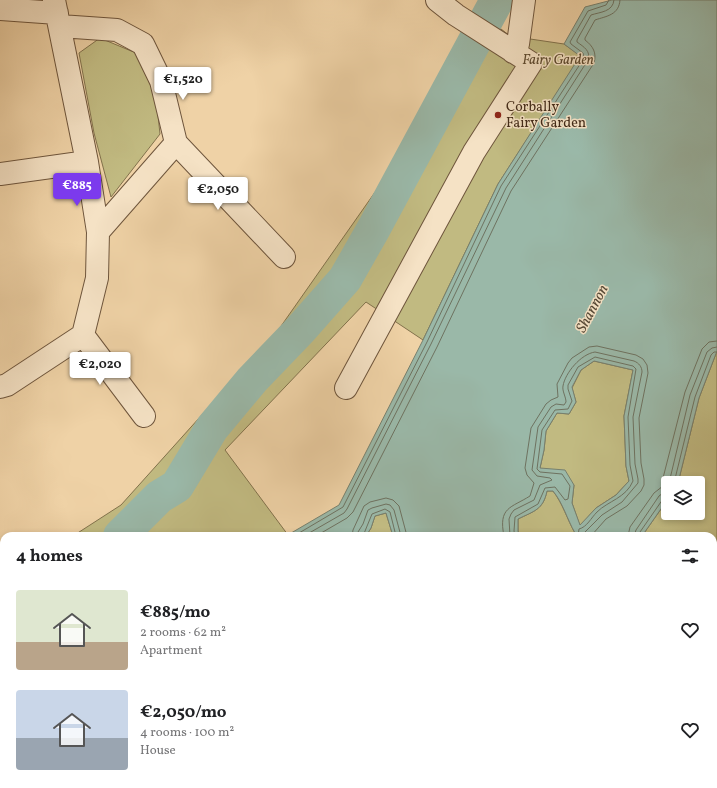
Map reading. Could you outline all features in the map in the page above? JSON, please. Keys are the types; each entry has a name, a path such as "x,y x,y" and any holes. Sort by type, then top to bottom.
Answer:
{"street":[{"path":"346,388 474,152 531,63 437,0"},
{"path":"513,52 518,44 524,0"},
{"path":"0,9 57,13 117,30 143,44 161,81 176,143 284,257"},
{"path":"0,387 7,385 83,335 97,278 98,232 87,162 57,13"},
{"path":"98,232 176,143"},
{"path":"0,174 87,162"},
{"path":"83,335 144,416"}],"green space":[{"name":"Fairy Garden","path":"478,11 510,36 564,44 581,56 498,184 423,340 366,302 225,450 286,532 79,532 121,505 279,329 413,138","holes":["510,36 543,61 473,167 521,65"]},
{"path":"100,38 136,53 156,97 160,134 111,197 94,133 79,53"},
{"path":"717,351 717,532 645,532 661,509 661,520 705,520 705,476 680,476 699,398"},
{"path":"594,361 633,370 624,416 626,466 629,481 616,495 596,508 580,526 572,503 574,485 540,468 546,431 557,413 569,414 576,402 572,388 581,370"},
{"path":"547,491 553,491 575,532 518,532 518,519 537,509"},
{"path":"386,513 392,532 368,532 375,516"}],"water":[{"name":"Shannon","path":"612,0 717,0 717,351 699,398 680,476 661,476 661,509 645,532 575,532 560,501 553,491 547,491 543,502 537,509 518,519 518,532 392,532 386,513 375,516 368,532 293,532 339,505 423,340 498,184 580,56 564,44 585,7","holes":["594,361 633,370 624,416 626,466 629,481 616,495 596,508 580,525 572,503 574,485 565,470 540,468 546,431 557,413 569,414 576,402 572,387 581,370"]}],"waterway":[{"path":"124,532 159,497 177,486 212,428 252,380 300,330 345,279 497,0"}],"place":[{"name":"Corbally Fairy Garden","path":"498,115"}]}
